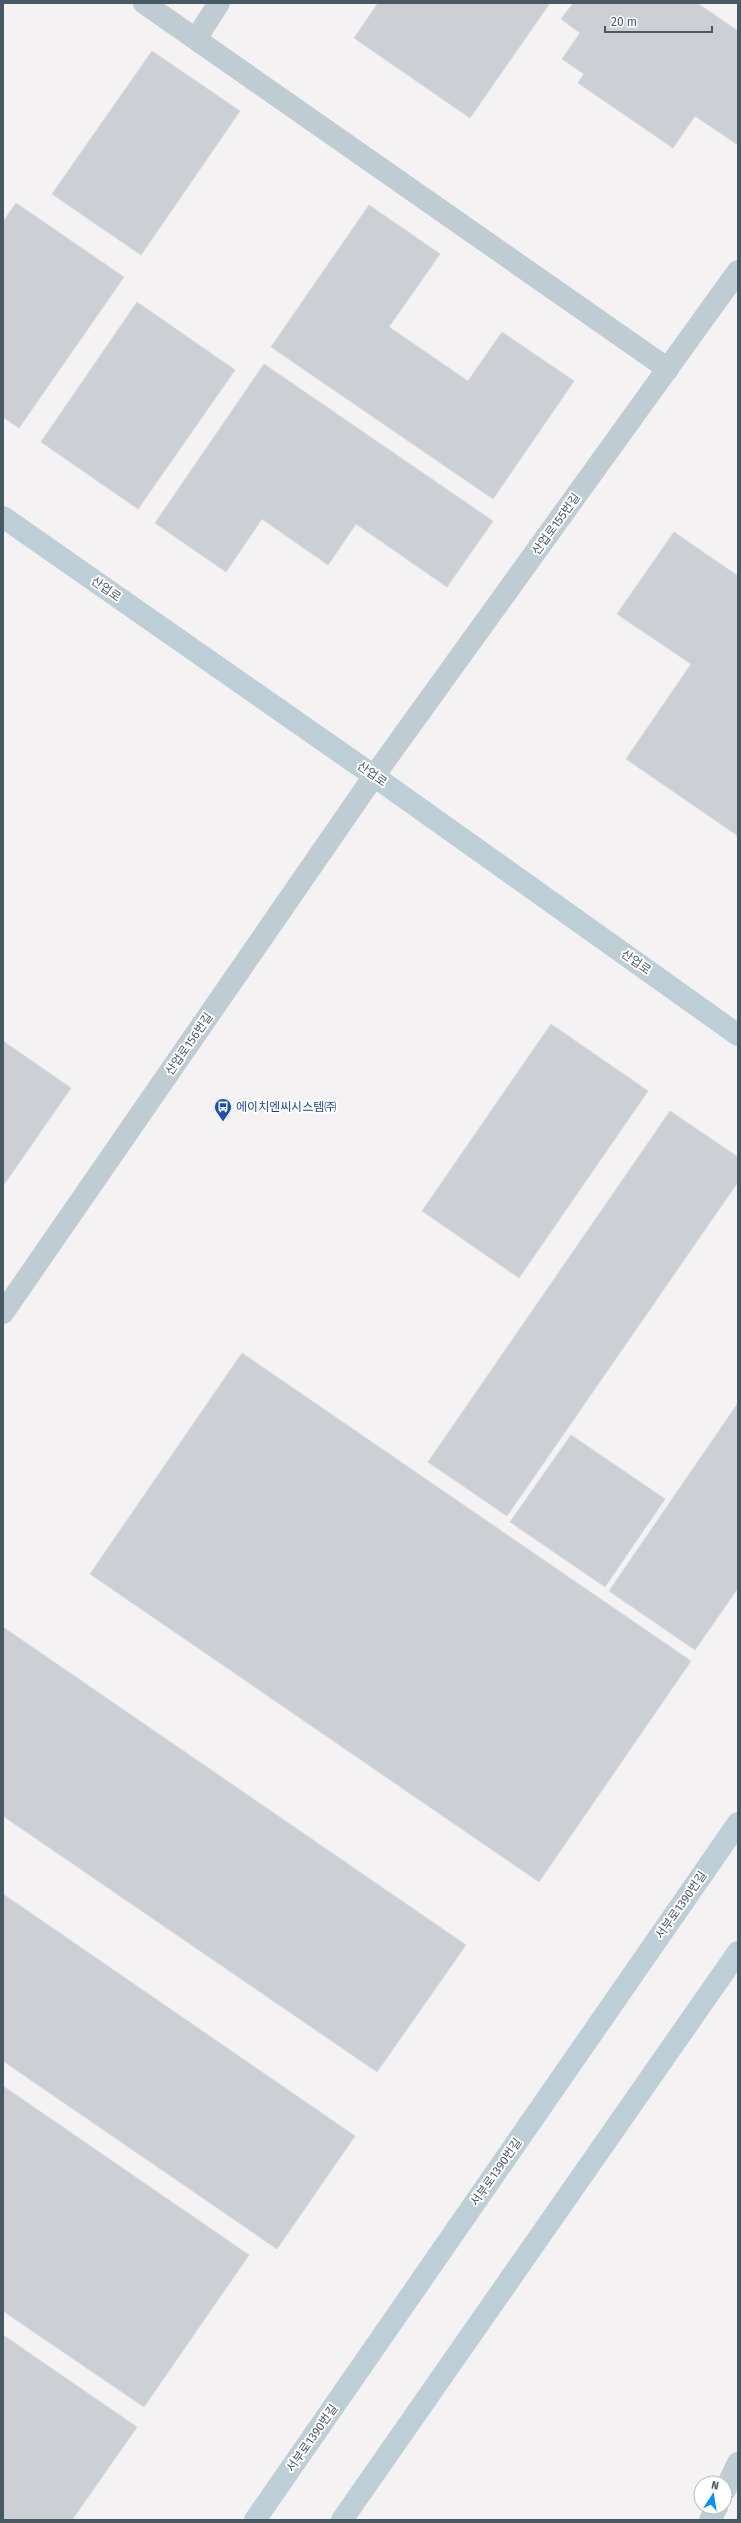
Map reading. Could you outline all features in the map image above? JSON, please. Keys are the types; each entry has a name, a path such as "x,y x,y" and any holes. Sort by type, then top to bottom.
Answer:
{"street":[{"path":"144,3 668,369"},
{"path":"196,38 219,3"},
{"name":"산업로155번길","path":"374,776 738,271"},
{"name":"산업로","path":"3,517 374,776 738,1035"},
{"name":"산업로156번길","path":"3,1313 374,776"},
{"name":"서부로1390번길","path":"255,2520 738,1823"},
{"path":"342,2520 738,1952"},
{"path":"732,2475 738,2463"}],"building":[{"path":"378,3 550,3 470,118 354,38"},
{"path":"573,3 697,3 738,31 738,145 695,116 673,148 578,83 584,74 562,59 580,33 561,19"},
{"path":"152,51 240,111 141,255 52,194"},
{"path":"16,203 124,277 19,428 3,417 3,222"},
{"path":"369,205 440,254 389,327 468,381 502,332 574,381 493,499 271,347"},
{"path":"137,302 235,370 138,509 41,442"},
{"path":"264,364 493,521 447,587 356,524 328,565 262,519 226,572 155,523"},
{"path":"674,532 738,576 738,836 626,759 691,664 617,614"},
{"path":"551,1024 648,1091 519,1278 422,1211"},
{"path":"3,1041 71,1088 3,1186"},
{"path":"670,1111 738,1157 738,1182 507,1516 428,1462"},
{"path":"242,1353 691,1661 539,1882 90,1574"},
{"path":"738,1403 738,1588 695,1650 609,1591"},
{"path":"571,1435 665,1499 605,1587 510,1522"},
{"path":"3,1627 466,1945 377,2072 3,1816"},
{"path":"3,1894 355,2136 277,2249 3,2061"},
{"path":"3,2086 249,2255 144,2407 3,2311"},
{"path":"3,2335 137,2427 72,2520 3,2520"}],"place":[{"name":"에이치엔씨시스템㈜","path":"223,1122"}]}
